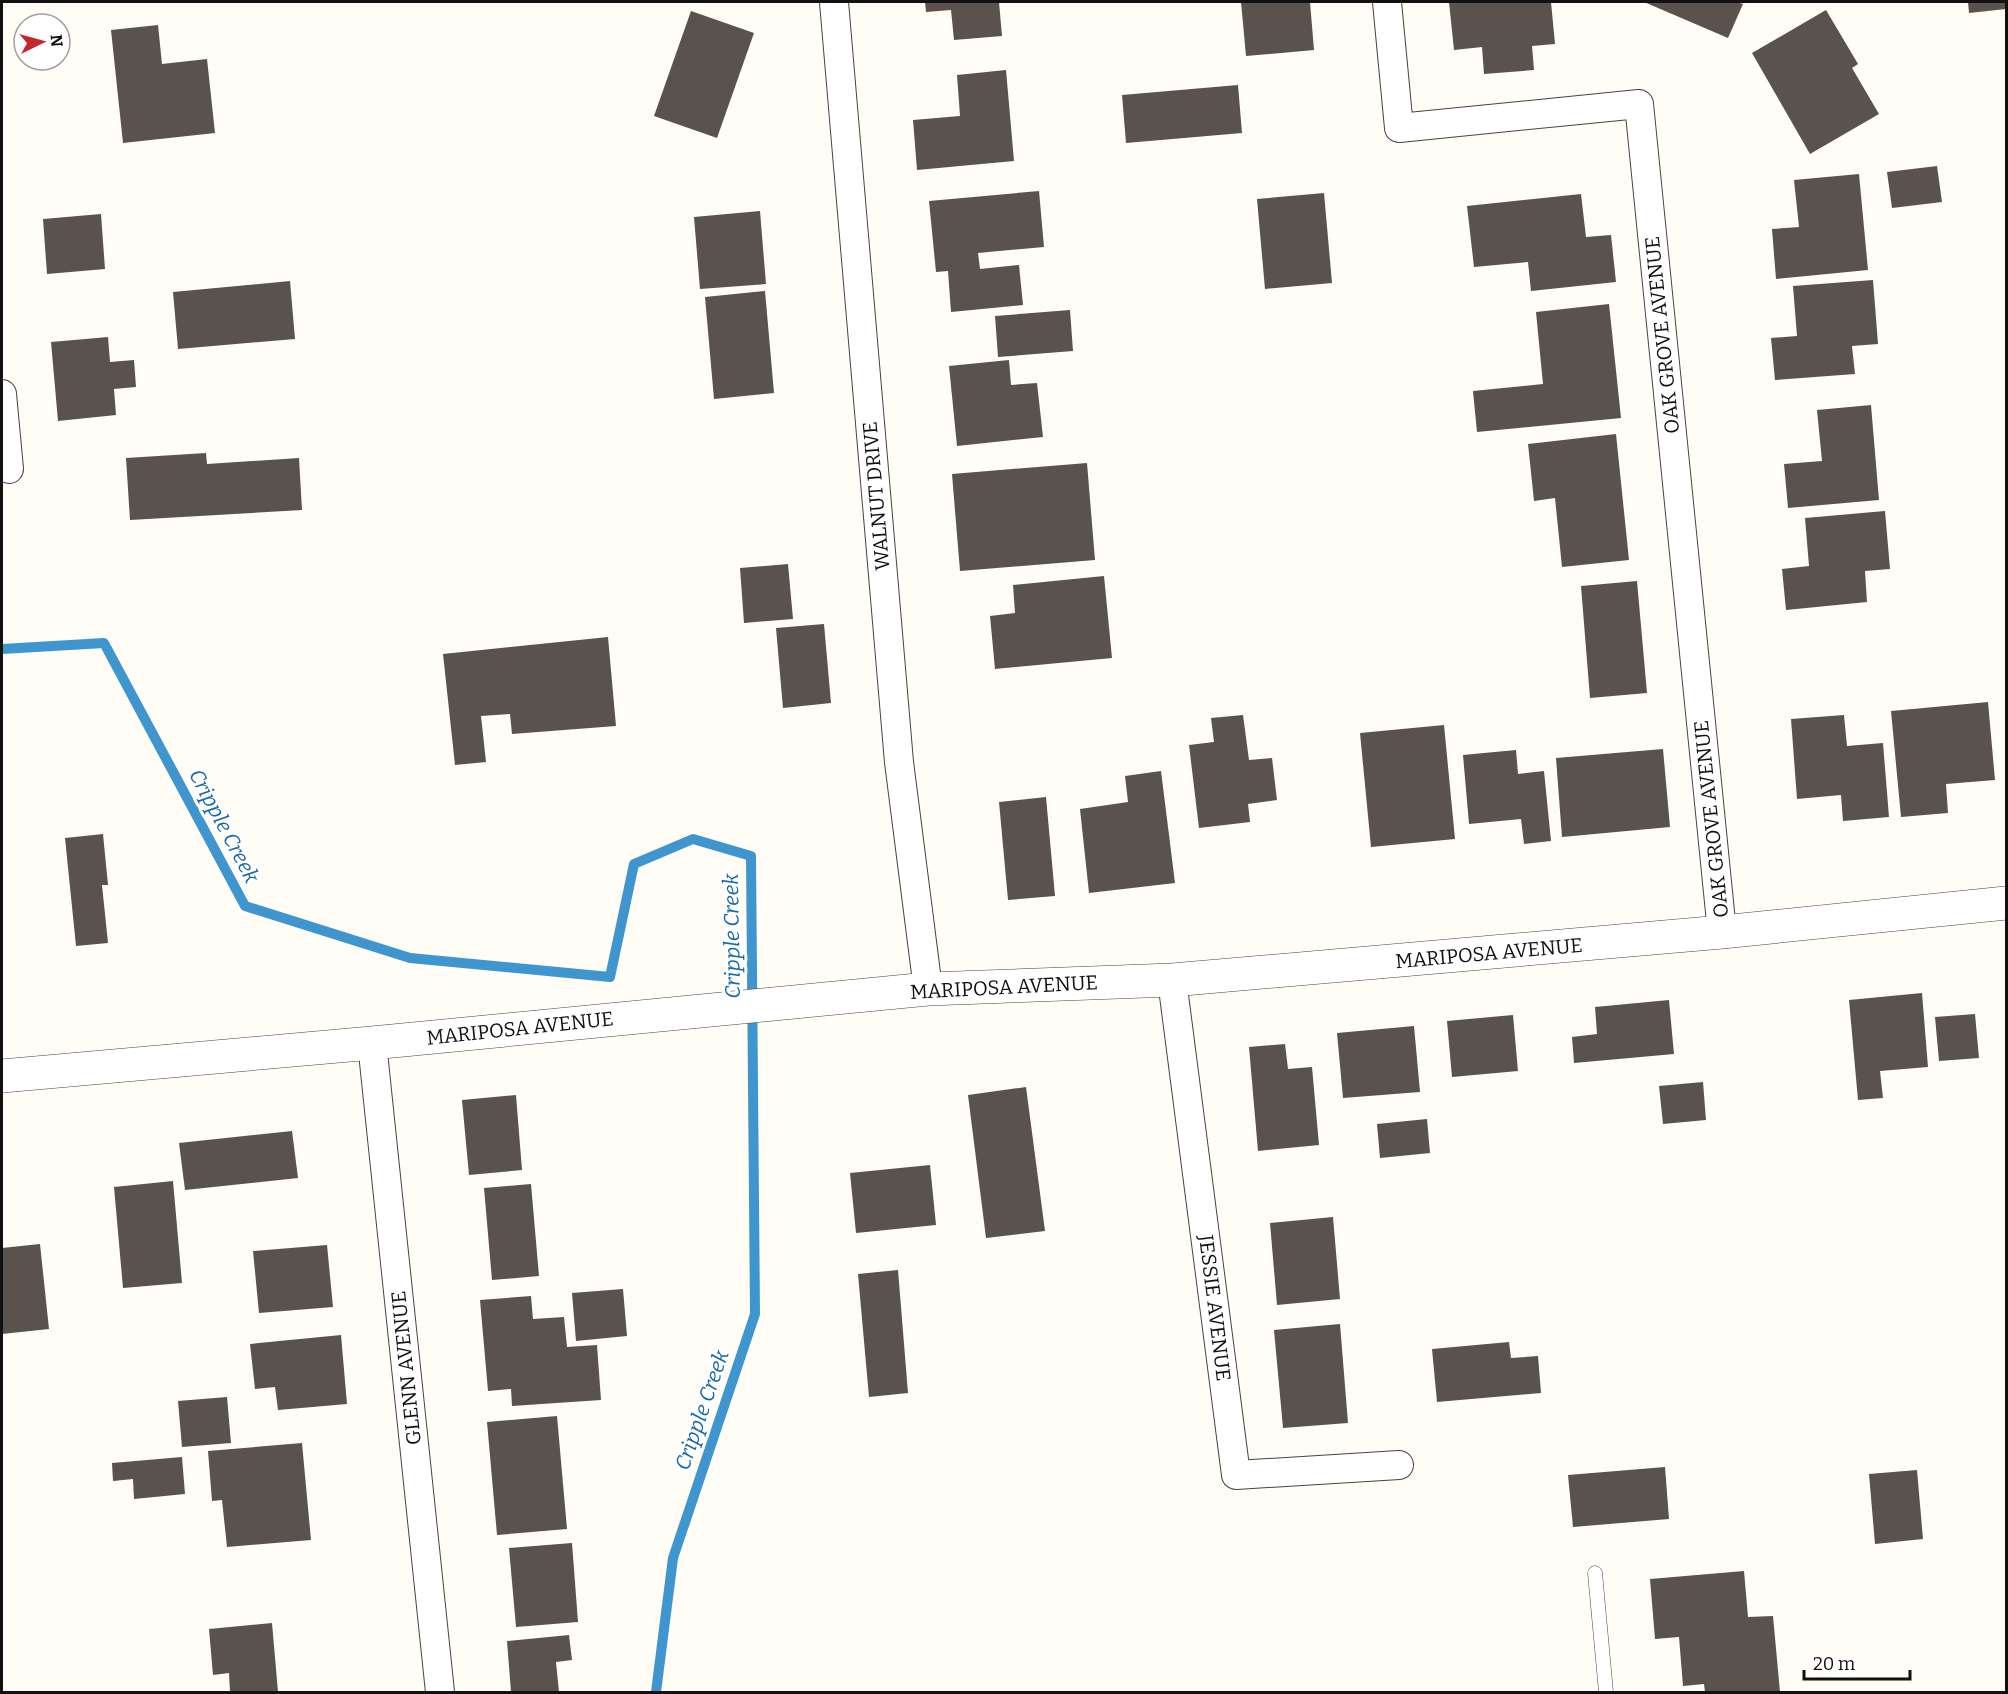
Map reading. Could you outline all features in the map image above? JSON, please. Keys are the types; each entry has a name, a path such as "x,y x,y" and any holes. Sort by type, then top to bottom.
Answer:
{"street":[{"name":"WALNUT DRIVE","path":"834,2 899,762 928,989"},
{"name":"OAK GROVE AVENUE","path":"1387,2 1399,128 1639,104 1722,932"},
{"path":"2,394 9,469"},
{"name":"MARIPOSA AVENUE","path":"2,1076 928,989 1172,980 1722,932 2007,903"},
{"name":"JESSIE AVENUE","path":"1172,980 1236,1474 1399,1465"},
{"name":"GLENN AVENUE","path":"372,1043 440,1692"}],"lane":[{"path":"1595,1573 1606,1692"}],"building":[{"path":"925,2 999,2 1002,36 954,40 951,10 926,12"},
{"path":"1241,2 1310,2 1314,50 1246,56"},
{"path":"1449,2 1551,2 1555,44 1532,46 1534,70 1484,74 1482,47 1454,50"},
{"path":"1644,2 1737,2 1743,4 1728,38"},
{"path":"1968,2 2006,2 2006,9 1969,13"},
{"path":"1826,10 1858,64 1852,68 1879,114 1810,154 1752,53"},
{"path":"691,11 754,33 717,138 654,116"},
{"path":"158,25 162,64 207,59 215,133 123,143 111,30"},
{"path":"1006,70 1014,161 917,170 913,120 960,116 957,75"},
{"path":"1238,85 1242,133 1126,143 1122,95"},
{"path":"1937,166 1942,202 1892,208 1887,172"},
{"path":"1859,174 1868,270 1776,279 1772,229 1799,227 1794,180"},
{"path":"1039,191 1044,247 978,253 980,269 1019,265 1023,305 951,312 948,271 936,272 929,201"},
{"path":"1324,193 1332,283 1265,289 1257,199"},
{"path":"1581,194 1586,237 1611,235 1616,282 1531,291 1528,262 1474,267 1467,206"},
{"path":"760,211 766,284 700,289 694,217"},
{"path":"101,214 105,269 47,274 43,219"},
{"path":"1873,280 1878,344 1852,346 1855,374 1775,380 1771,338 1797,336 1793,286"},
{"path":"290,281 295,339 178,349 173,292"},
{"path":"765,291 774,393 714,399 705,297"},
{"path":"1609,304 1621,418 1477,432 1473,391 1543,384 1536,312"},
{"path":"1070,310 1073,351 998,357 995,316"},
{"path":"108,337 110,362 134,360 136,387 114,389 116,415 58,421 51,342"},
{"path":"1009,360 1011,385 1037,383 1043,437 957,446 949,366"},
{"path":"1871,405 1879,500 1788,508 1784,464 1822,461 1817,410"},
{"path":"1616,434 1629,560 1562,567 1555,498 1534,501 1528,444"},
{"path":"206,453 207,464 299,458 302,510 130,520 126,458"},
{"path":"1087,463 1095,560 960,571 952,474"},
{"path":"1885,511 1890,569 1865,571 1867,602 1786,610 1782,569 1809,566 1805,518"},
{"path":"788,564 793,619 744,623 740,568"},
{"path":"1104,576 1112,658 995,669 990,616 1015,613 1013,585"},
{"path":"1637,581 1647,693 1590,698 1581,586"},
{"path":"824,624 831,703 783,708 776,628"},
{"path":"608,637 616,726 512,734 510,714 481,716 486,762 455,765 443,654"},
{"path":"1988,702 1995,780 1946,784 1948,813 1901,817 1891,711"},
{"path":"1243,715 1249,760 1272,758 1277,800 1248,804 1250,822 1199,828 1189,745 1214,742 1211,718"},
{"path":"1844,715 1847,746 1883,743 1889,817 1843,821 1841,795 1797,799 1791,719"},
{"path":"1444,725 1455,839 1371,847 1360,733"},
{"path":"1663,749 1670,827 1562,837 1556,758"},
{"path":"1516,750 1518,774 1544,771 1551,841 1524,844 1521,819 1469,824 1463,755"},
{"path":"1161,771 1175,883 1089,893 1080,809 1128,802 1125,776"},
{"path":"1046,797 1055,896 1008,900 999,802"},
{"path":"103,834 108,885 102,885 108,943 76,946 65,838"},
{"path":"1922,993 1928,1067 1880,1071 1883,1098 1858,1100 1849,1000"},
{"path":"1669,1000 1674,1054 1574,1063 1572,1037 1597,1034 1595,1007"},
{"path":"1975,1014 1979,1058 1939,1061 1935,1017"},
{"path":"1513,1015 1518,1071 1452,1077 1447,1021"},
{"path":"1414,1026 1420,1092 1343,1098 1337,1033"},
{"path":"1285,1044 1288,1069 1312,1067 1319,1145 1258,1151 1249,1047"},
{"path":"1703,1082 1706,1120 1663,1124 1659,1086"},
{"path":"1026,1087 1045,1231 986,1238 968,1095"},
{"path":"516,1095 522,1170 469,1175 462,1100"},
{"path":"1427,1119 1430,1153 1380,1158 1377,1124"},
{"path":"292,1131 298,1178 185,1190 179,1143"},
{"path":"930,1165 936,1225 856,1233 850,1173"},
{"path":"173,1181 182,1283 123,1288 114,1187"},
{"path":"531,1184 539,1276 492,1280 484,1188"},
{"path":"1333,1217 1340,1299 1277,1305 1270,1223"},
{"path":"40,1244 49,1329 2,1334 2,1248"},
{"path":"327,1245 333,1307 259,1313 253,1251"},
{"path":"898,1270 908,1393 869,1397 858,1274"},
{"path":"623,1289 627,1336 576,1341 572,1293"},
{"path":"531,1296 533,1319 564,1317 567,1347 597,1345 601,1400 512,1406 511,1389 488,1391 480,1300"},
{"path":"1340,1324 1348,1423 1283,1428 1274,1330"},
{"path":"341,1335 347,1404 278,1410 275,1387 255,1389 250,1344"},
{"path":"1509,1342 1511,1358 1538,1356 1541,1393 1437,1402 1432,1349"},
{"path":"227,1397 231,1443 182,1447 178,1401"},
{"path":"557,1416 567,1529 497,1535 487,1422"},
{"path":"302,1443 311,1540 227,1547 222,1500 212,1501 208,1451"},
{"path":"182,1457 185,1494 134,1499 133,1479 113,1481 112,1463"},
{"path":"1665,1467 1669,1519 1573,1527 1568,1475"},
{"path":"1917,1470 1923,1539 1875,1544 1869,1474"},
{"path":"572,1543 578,1622 516,1627 509,1548"},
{"path":"1744,1571 1748,1617 1773,1616 1780,1692 1705,1692 1704,1684 1683,1686 1679,1637 1655,1639 1650,1579"},
{"path":"272,1623 278,1692 230,1692 229,1673 213,1675 209,1629"},
{"path":"569,1635 572,1660 556,1662 559,1692 511,1692 507,1641"}],"waterway":[{"name":"Cripple Creek","path":"2,649 104,643 245,906 410,958 610,977 634,864 693,839 751,856 755,1314 673,1558 656,1692"}]}
